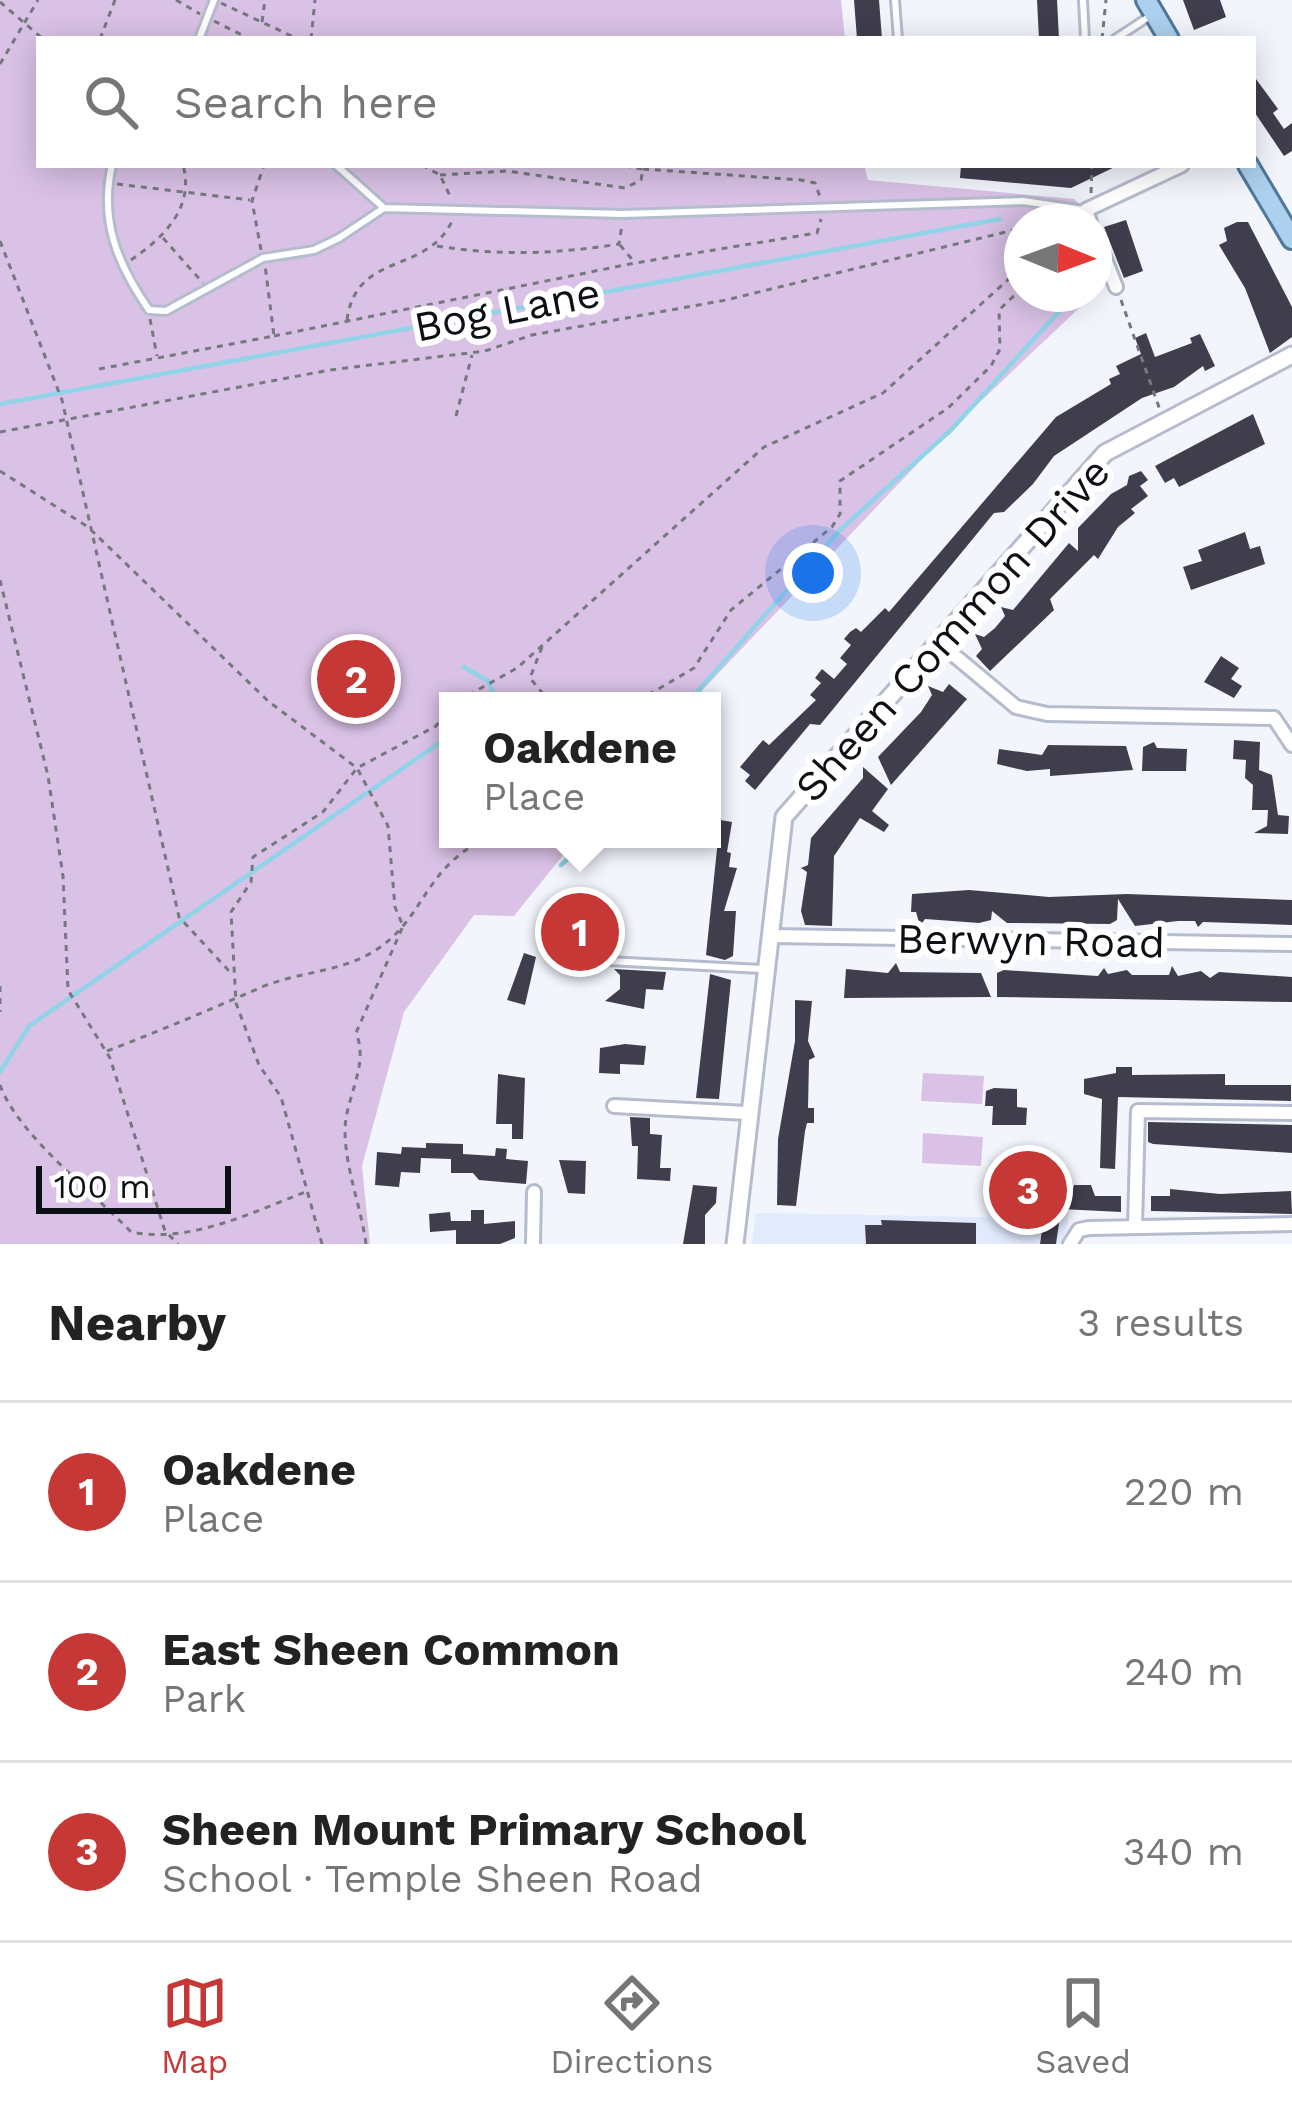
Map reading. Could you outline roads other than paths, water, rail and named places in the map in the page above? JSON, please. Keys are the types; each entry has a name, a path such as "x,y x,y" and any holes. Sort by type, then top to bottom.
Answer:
{"main road":[{"path":"1149,7 1167,36"},
{"path":"1250,168 1292,239"}],"street":[{"path":"1110,204 1176,168"},
{"path":"1112,277 1116,287"},
{"name":"Sheen Common Drive","path":"735,1244 784,817 1105,453 1292,355"},
{"path":"938,640 1016,707 1047,714 1274,718 1292,745"},
{"name":"Berwyn Road","path":"770,936 1292,944"},
{"path":"614,1106 748,1113"},
{"path":"1135,1227 1138,1111 1292,1113"},
{"path":"533,1244 534,1192"},
{"path":"1246,1224 1246,1244"},
{"path":"1070,1244 1078,1230 1292,1224"}],"lane":[{"path":"200,36 214,0"},
{"path":"895,0 898,36"},
{"path":"1083,0 1085,36"},
{"path":"1118,36 1149,7"},
{"path":"111,168 110,232 119,267 149,310 166,311 263,259 314,250 384,208 623,214 1036,204"},
{"path":"339,168 384,208"},
{"path":"588,960 766,969"},
{"path":"1134,1244 1135,1227"}],"waterway":[{"path":"0,404 1000,219"},
{"path":"697,692 840,530 951,430 1059,312"},
{"path":"464,667 488,681 493,692"},
{"path":"0,1072 29,1026 439,743"},
{"path":"561,865 581,848"}],"place":[{"name":"East Sheen Common","path":"356,679"},
{"name":"Oakdene","path":"580,932"},
{"name":"Sheen Mount Primary School","path":"1028,1190"}]}
